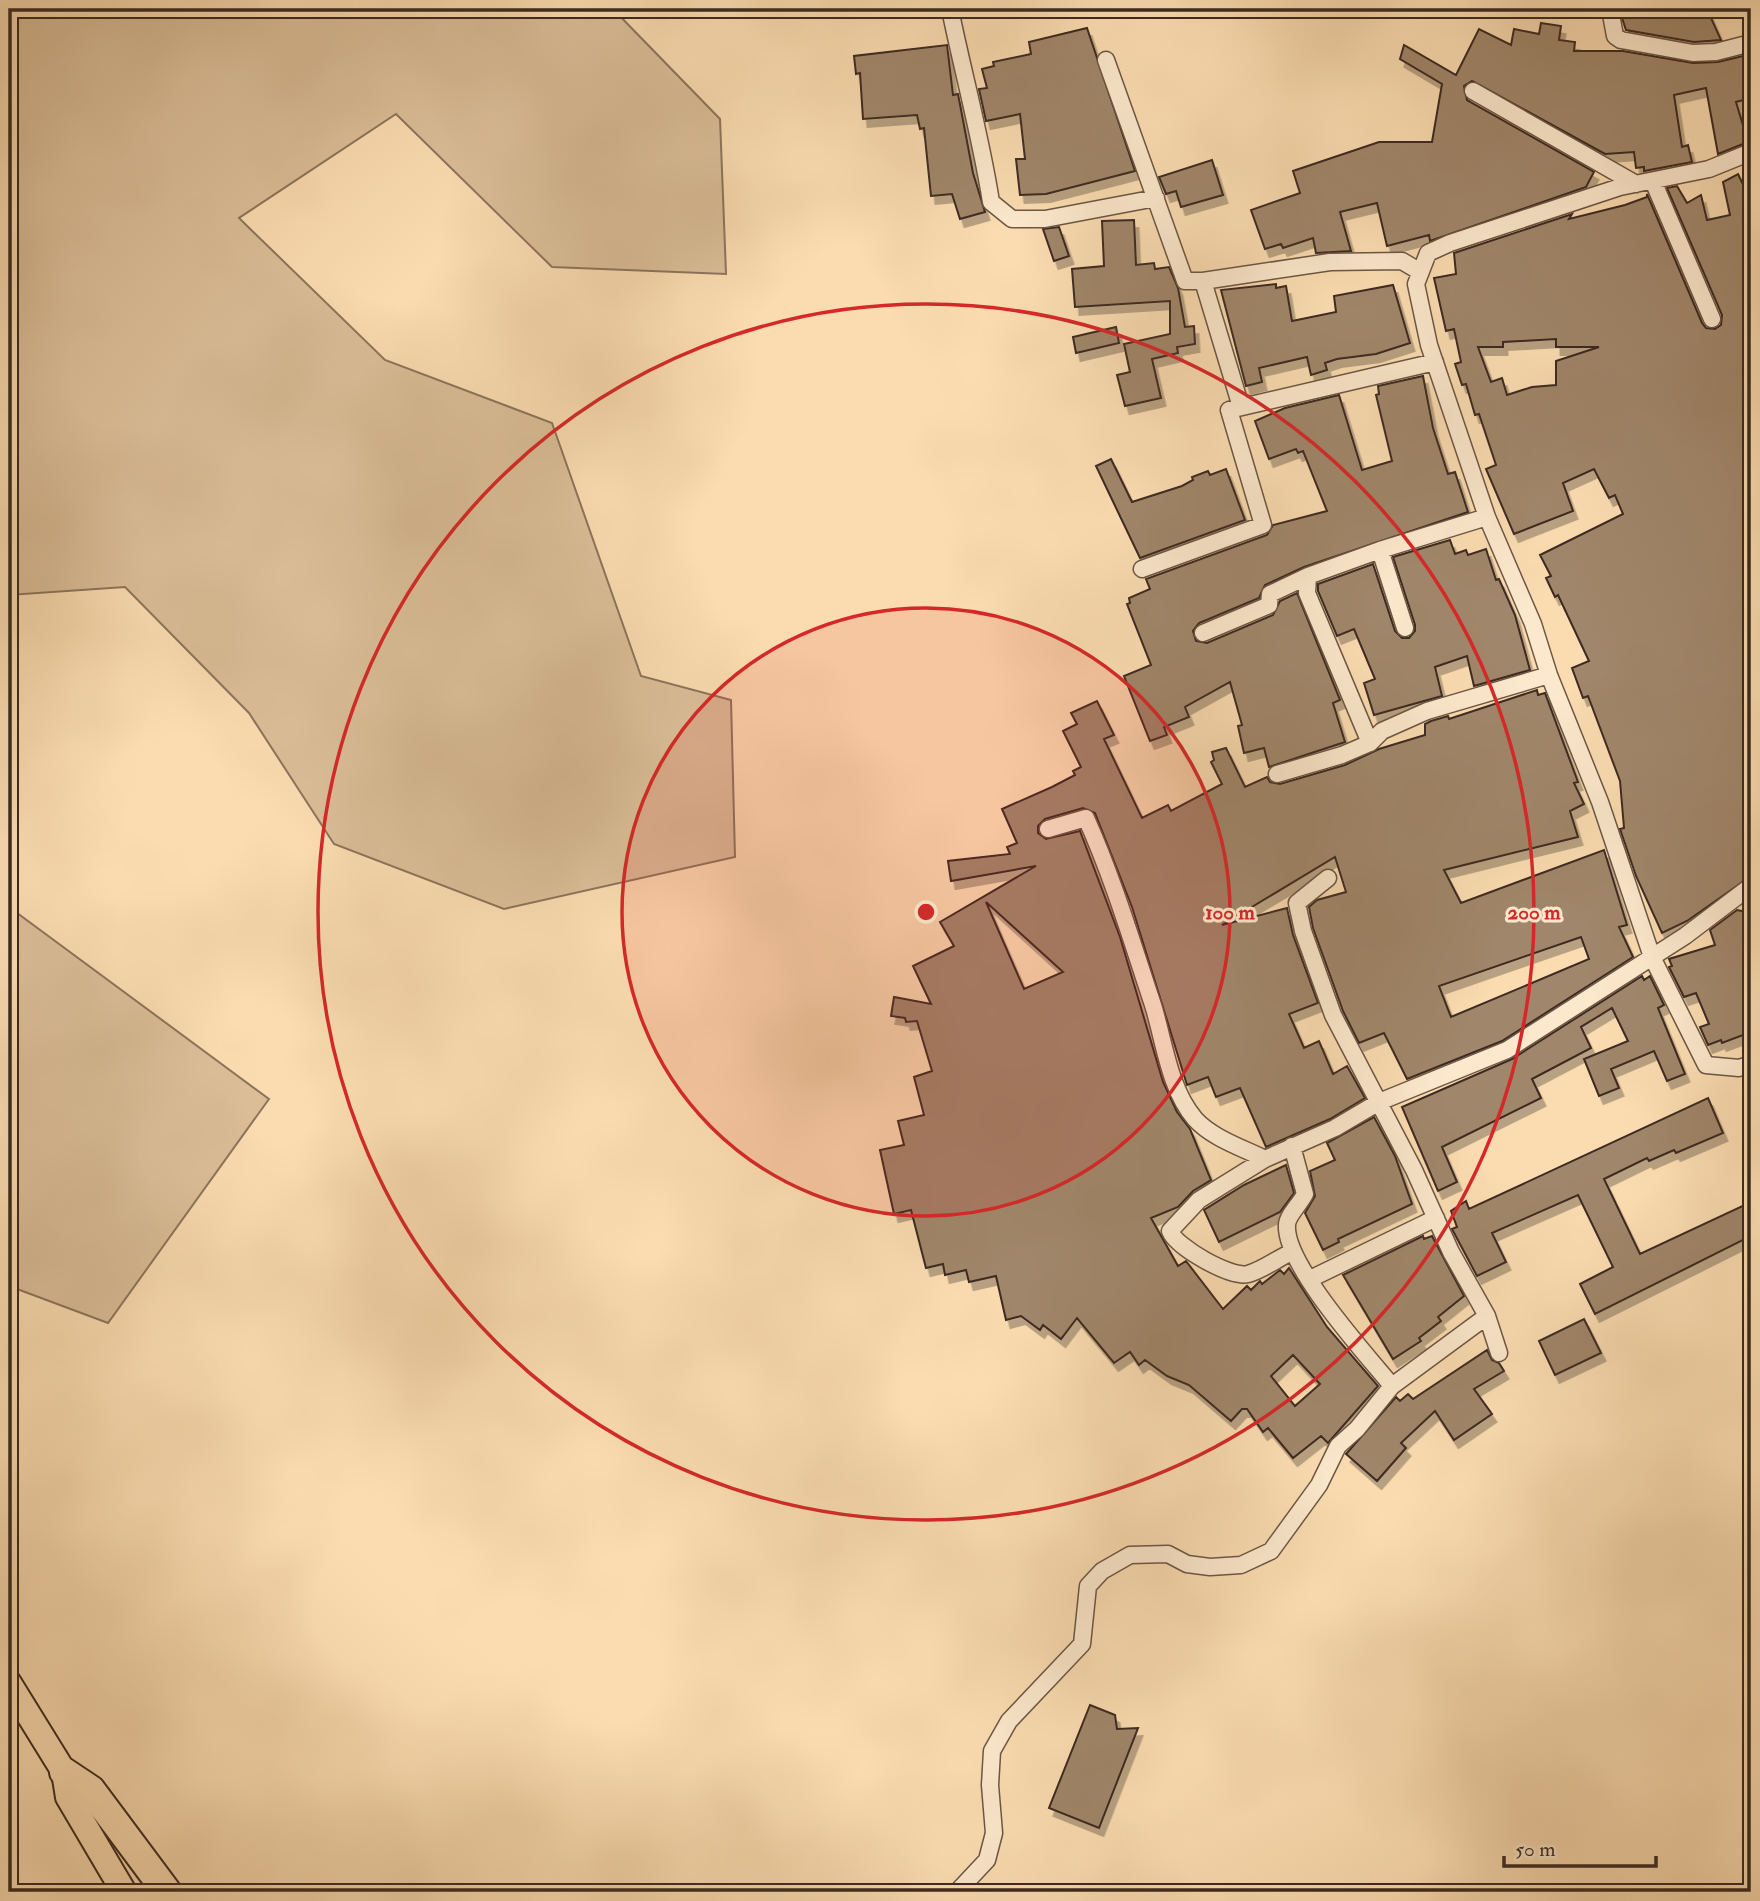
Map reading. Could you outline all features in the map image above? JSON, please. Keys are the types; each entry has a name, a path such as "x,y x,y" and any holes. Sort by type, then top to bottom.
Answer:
{"highway":[{"path":"64,1772 91,1790 167,1892"}],"main road":[{"path":"9,1683 64,1772 68,1797 124,1892"}],"street":[{"path":"950,9 965,85 984,150 991,202 1012,219 1045,219 1156,198"},
{"path":"1610,9 1615,36 1621,40 1693,53 1716,52 1751,43"},
{"path":"1106,60 1185,281 1203,281 1330,262 1402,261 1419,271"},
{"path":"1473,91 1644,182 1712,318"},
{"path":"1751,152 1709,169 1644,182 1450,243 1428,253 1416,284 1435,362 1486,517 1533,624 1549,674 1600,802 1652,957 1706,1065 1739,1068 1751,1064"},
{"path":"1203,281 1241,407"},
{"path":"1142,569 1263,525 1229,410 1435,362"},
{"path":"1203,633 1269,605 1270,594 1308,576 1486,517"},
{"path":"1380,550 1405,628"},
{"path":"1308,576 1307,593 1370,743"},
{"path":"1277,774 1370,743 1382,731 1427,712 1549,674"},
{"path":"1048,829 1086,818 1128,929 1169,1069 1185,1100 1195,1119 1213,1133 1265,1159"},
{"path":"1328,878 1297,903 1303,931 1333,1015 1379,1102 1451,1252 1486,1316 1499,1353"},
{"path":"1292,1252 1248,1274 1233,1274 1196,1254 1172,1237 1170,1231 1199,1200 1265,1159 1335,1128 1379,1102 1507,1050 1722,911 1751,886"},
{"path":"1292,1146 1305,1194 1298,1208 1289,1216 1287,1225 1292,1252 1392,1386"},
{"path":"1310,1279 1436,1218"},
{"path":"957,1892 987,1860 994,1833 990,1786 992,1752 1009,1721 1082,1644 1088,1586 1102,1571 1130,1555 1168,1554 1187,1564 1210,1567 1241,1565 1271,1551 1319,1485 1338,1446 1357,1429 1392,1386 1486,1316"}],"shaded area":[{"path":"9,9 613,9 720,119 726,274 552,267 396,114 239,218 385,360 552,423 641,676 731,700 735,857 504,909 334,844 249,713 125,587 9,595"},
{"path":"9,907 269,1099 108,1323 9,1286"}],"building":[{"path":"1653,9 1707,9 1721,40 1694,42 1626,30 1622,18"},
{"path":"1541,23 1561,26 1559,40 1575,42 1574,51 1623,51 1693,63 1718,62 1751,54 1751,98 1736,102 1748,142 1718,154 1706,88 1674,95 1682,147 1688,145 1692,162 1644,171 1644,167 1636,168 1634,152 1605,154 1472,81 1464,86 1467,100 1594,172 1586,187 1430,241 1429,235 1387,246 1377,203 1340,212 1351,251 1316,253 1313,238 1283,248 1281,244 1265,249 1251,210 1300,193 1293,171 1379,142 1432,142 1442,84 1400,59 1404,45 1456,75 1479,29 1511,45 1514,29 1539,34"},
{"path":"1087,28 1135,171 1046,194 1020,195 1016,159 1025,159 1020,114 986,121 979,89 987,88 982,69 994,66 993,62 1031,54 1029,42"},
{"path":"947,45 953,95 958,94 973,173 985,212 960,219 952,194 931,196 924,128 920,129 917,115 863,119 860,73 856,74 854,56"},
{"path":"1212,160 1223,195 1181,207 1176,191 1166,194 1159,177"},
{"path":"1738,174 1751,201 1751,876 1687,921 1662,933 1636,876 1620,829 1624,828 1620,781 1588,696 1583,698 1572,668 1589,661 1558,595 1555,597 1546,578 1551,576 1540,555 1623,514 1615,495 1609,498 1594,469 1563,483 1573,511 1514,534 1486,469 1496,465 1479,414 1475,415 1466,384 1462,385 1455,364 1461,362 1454,329 1446,331 1434,278 1456,274 1454,253 1572,214 1569,219 1625,205 1647,197 1647,194 1702,323 1706,328 1715,329 1721,325 1722,315 1667,188 1677,186 1687,203 1701,195 1707,220 1730,215 1723,182","holes":["1556,339 1556,347 1599,347 1556,361 1556,385 1532,387 1507,395 1502,378 1491,382 1478,347 1503,347 1503,342"]},
{"path":"1134,220 1136,265 1154,263 1155,269 1169,267 1178,288 1185,327 1194,326 1195,344 1177,347 1178,353 1152,359 1161,398 1125,406 1117,375 1130,372 1124,344 1170,334 1170,301 1075,307 1072,269 1104,266 1102,221"},
{"path":"1059,227 1069,256 1054,261 1043,229"},
{"path":"1276,284 1276,288 1286,286 1292,321 1336,312 1334,296 1393,285 1410,343 1376,354 1337,359 1325,363 1327,370 1311,375 1307,357 1259,368 1262,382 1246,386 1221,290"},
{"path":"1116,327 1119,343 1076,353 1073,337"},
{"path":"1423,376 1433,428 1448,474 1455,472 1468,512 1304,567 1265,585 1259,598 1199,623 1193,631 1196,641 1207,643 1273,615 1280,601 1297,593 1340,700 1333,703 1345,742 1269,767 1264,748 1244,753 1238,726 1242,725 1230,682 1185,707 1189,717 1164,727 1167,735 1150,741 1124,676 1151,665 1127,604 1130,603 1129,598 1150,589 1146,579 1267,535 1273,525 1327,511 1303,451 1298,453 1296,449 1269,459 1255,421 1285,408 1339,395 1362,470 1392,461 1376,395 1379,394 1378,386"},
{"path":"1111,459 1132,502 1182,486 1193,480 1192,477 1208,471 1210,475 1226,469 1245,520 1140,558 1096,466"},
{"path":"1450,540 1455,554 1466,550 1468,555 1486,549 1496,580 1499,579 1515,615 1530,670 1474,686 1467,656 1435,667 1442,696 1374,715 1364,683 1375,679 1354,629 1337,636 1318,591 1318,584 1373,564 1395,631 1402,638 1409,638 1415,631 1415,625 1393,557"},
{"path":"1537,690 1538,695 1545,693 1578,782 1574,783 1584,804 1570,811 1578,837 1444,870 1461,903 1604,850 1627,925 1619,927 1633,957 1502,1041 1407,1079 1384,1033 1359,1043 1343,1011 1313,928 1309,907 1317,900 1346,892 1335,857 1222,925 1287,908 1293,935 1318,1003 1289,1014 1304,1048 1319,1041 1333,1074 1347,1066 1365,1098 1330,1119 1266,1147 1240,1088 1216,1097 1208,1077 1187,1085 1132,907 1095,813 1083,808 1045,819 1038,826 1038,833 1046,839 1080,831 1120,937 1163,1082 1177,1112 1190,1129 1211,1180 1193,1191 1178,1207 1151,1218 1178,1266 1186,1261 1223,1309 1247,1286 1251,1290 1260,1281 1262,1284 1280,1270 1284,1274 1289,1268 1327,1327 1378,1386 1328,1443 1321,1436 1293,1458 1268,1428 1263,1432 1247,1409 1242,1409 1231,1421 1189,1385 1167,1376 1145,1360 1139,1365 1130,1352 1114,1363 1077,1318 1061,1339 1043,1325 1040,1330 1021,1316 1006,1320 996,1276 969,1282 966,1270 945,1275 943,1264 926,1268 911,1210 894,1214 880,1150 904,1145 898,1121 924,1115 914,1077 932,1071 917,1021 906,1022 905,1018 891,1016 894,997 931,1004 913,966 954,946 940,922 1036,866 951,881 948,861 1010,854 1007,847 1017,843 1002,809 1075,775 1073,771 1081,767 1063,731 1077,724 1071,713 1097,701 1114,735 1104,739 1142,818 1168,805 1171,811 1222,784 1211,762 1214,760 1212,752 1226,748 1245,787 1267,777 1270,782 1280,784 1345,765 1379,749 1425,735 1425,724 1448,716 1449,719","holes":["986,902 1063,972 1024,989","1581,937 1589,959 1451,1017 1439,986","1293,1355 1320,1384 1295,1406 1271,1376"]},
{"path":"1737,910 1751,913 1751,1032 1722,1043 1721,1040 1708,1045 1700,1027 1709,1024 1696,993 1684,997 1669,967 1672,966 1669,959 1715,945 1710,930"},
{"path":"1642,976 1644,980 1650,976 1664,1005 1658,1008 1685,1074 1667,1081 1654,1051 1611,1069 1619,1088 1599,1096 1584,1059 1628,1041 1612,1008 1581,1027 1591,1048 1532,1079 1541,1098 1442,1147 1457,1182 1438,1191 1402,1107 1512,1059"},
{"path":"1708,1098 1723,1133 1676,1153 1674,1150 1649,1161 1647,1158 1604,1179 1640,1254 1751,1202 1751,1236 1595,1314 1580,1284 1613,1267 1578,1195 1492,1233 1506,1262 1477,1276 1452,1229 1457,1227 1451,1211 1466,1201 1469,1209"},
{"path":"1374,1117 1395,1156 1412,1204 1338,1239 1339,1242 1323,1250 1305,1213 1315,1196 1310,1171 1335,1160 1327,1143"},
{"path":"1286,1165 1294,1193 1280,1212 1219,1242 1204,1210 1244,1185"},
{"path":"1423,1236 1424,1239 1432,1236 1464,1296 1438,1317 1441,1321 1419,1338 1421,1341 1393,1359 1343,1275"},
{"path":"1584,1319 1601,1353 1555,1375 1539,1341"},
{"path":"1487,1350 1492,1360 1499,1363 1504,1371 1474,1389 1492,1414 1454,1440 1435,1411 1401,1443 1406,1448 1377,1481 1346,1454 1396,1397 1400,1401 1408,1394 1413,1399"},
{"path":"1090,1705 1115,1715 1117,1729 1138,1728 1099,1828 1049,1808"}]}
